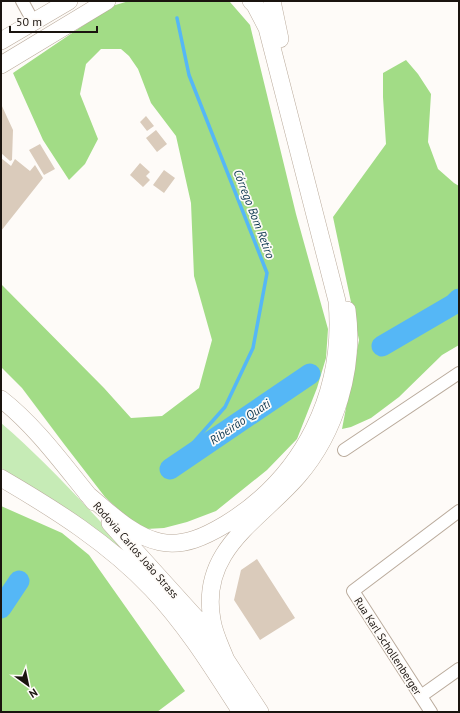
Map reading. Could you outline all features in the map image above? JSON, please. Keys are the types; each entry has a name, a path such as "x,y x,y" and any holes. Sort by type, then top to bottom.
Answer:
{"highway":[{"path":"1,41 34,23 69,1"},
{"path":"1,65 107,1"},
{"path":"87,494 120,521 141,535 168,543 188,541 199,538 242,514 293,464 316,427 325,402 331,383 335,360 339,320 337,301 267,28 255,5 251,1"},
{"path":"226,660 215,634 212,620 210,604 213,576 219,562 244,528 283,493 312,458 337,408 345,376 349,345 350,330 346,299 278,31 272,1"},
{"name":"Rodovia Carlos João Strass","path":"1,399 25,421 45,443 114,527 196,618 260,712"},
{"name":"Rodovia Carlos João Strass","path":"1,478 51,507 100,541 136,574 169,608 195,642 241,712"}],"street":[{"path":"22,1 34,23"},
{"path":"344,450 459,372"},
{"name":"Rua Karl Schollenberger","path":"431,712 353,591 459,511"},
{"path":"421,696 459,669"}],"green space":[{"path":"129,1 228,1 250,25 296,214 328,329 326,358 317,388 297,439 267,470 216,511 187,522 164,528 146,529 133,523 105,497 22,388 1,367 1,284 104,388 131,418 162,416 199,388 212,340 194,276 191,203 176,136 151,103 138,69 129,56 121,49 101,49 86,64 80,94 98,139 85,164 69,180 43,140 13,73 112,6"},
{"path":"406,60 418,74 431,94 428,142 438,169 459,186 459,345 442,355 399,397 371,418 351,427 342,429 359,340 333,217 386,144 383,73"},
{"path":"1,423 51,470 130,553 125,558 64,511 1,468"},
{"path":"1,506 62,533 89,555 185,691 157,712 1,712"}],"building":[{"path":"1,104 13,130 12,160 10,161 1,153"},
{"path":"146,116 154,126 147,131 140,122"},
{"path":"156,130 167,144 157,152 146,138"},
{"path":"40,144 55,169 44,175 29,150"},
{"path":"1,158 11,166 15,159 30,171 35,165 43,178 1,231"},
{"path":"140,163 150,172 146,176 150,180 143,187 130,175"},
{"path":"164,170 175,178 164,193 153,185"},
{"path":"257,559 295,618 260,640 234,600 241,570"}],"waterway":[{"name":"Córrego Bom Retiro","path":"170,469 225,407 253,348 267,273 189,75 177,18"},
{"name":"Ribeirão Quati","path":"382,346 454,304 459,299"},
{"name":"Ribeirão Quati","path":"170,469 310,374"},
{"name":"Ribeirão Quati","path":"1,608 19,581"}]}
